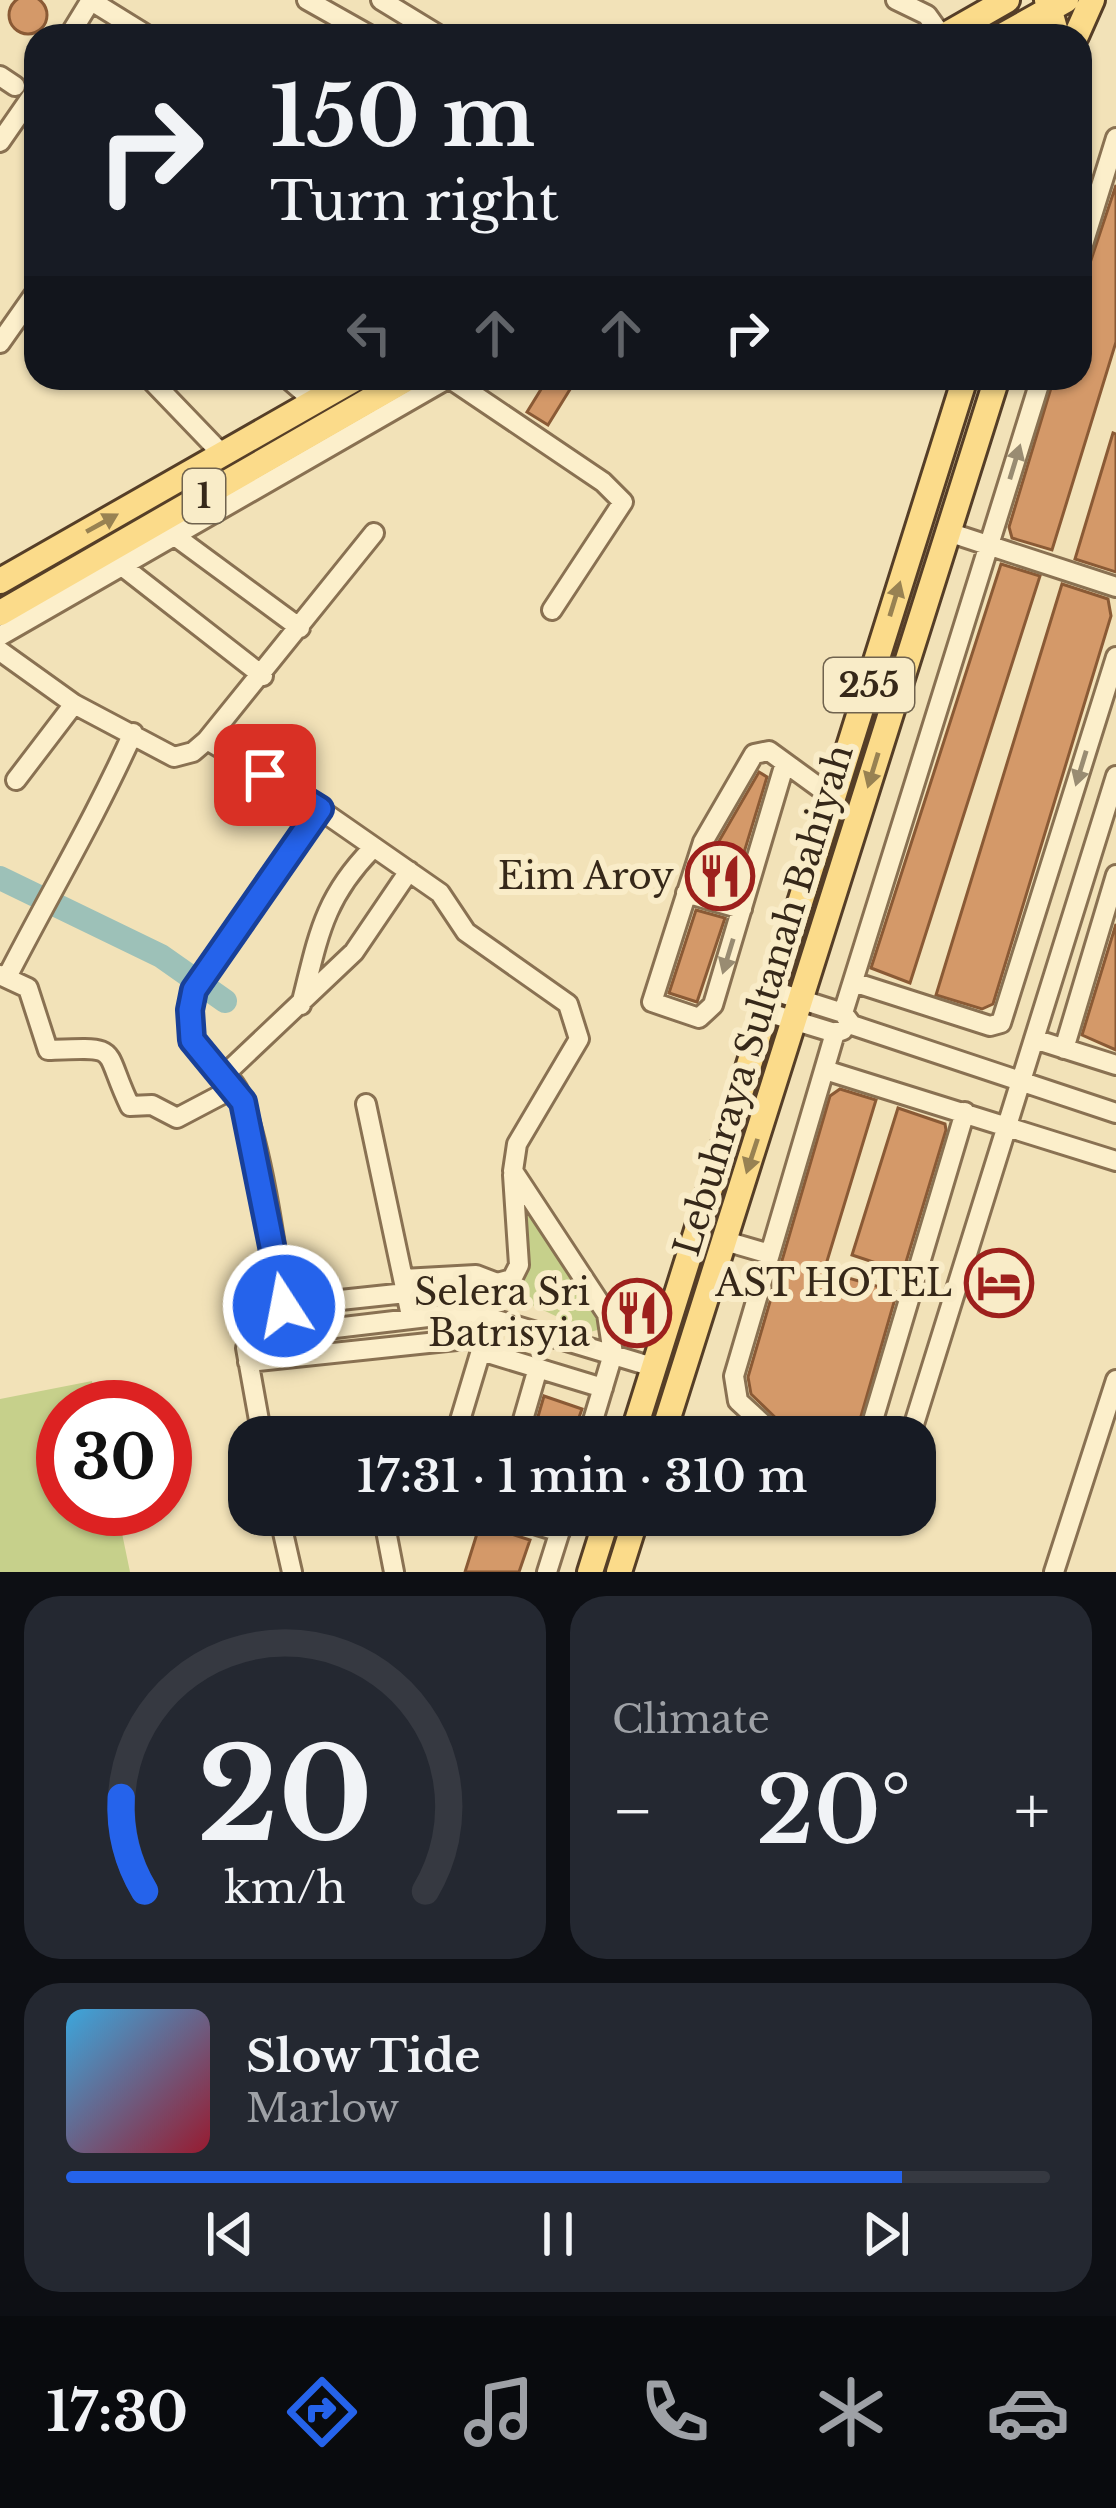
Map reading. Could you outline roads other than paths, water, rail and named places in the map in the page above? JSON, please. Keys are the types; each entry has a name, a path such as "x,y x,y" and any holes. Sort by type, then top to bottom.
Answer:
{"main road":[{"path":"965,24 1008,0"},
{"path":"1026,24 1055,3"},
{"name":"1","path":"0,581 336,390"},
{"name":"1","path":"0,613 387,390"},
{"name":"Lebuhraya Sultanah Bahiyah","path":"638,1416 960,390"},
{"name":"Lebuhraya Sultanah Bahiyah","path":"669,1416 725,1240 819,1021 811,968 993,390"},
{"path":"592,1568 602,1536"},
{"path":"619,1572 630,1536"}],"street":[{"path":"90,0 129,24"},
{"path":"307,0 350,24"},
{"path":"381,0 420,24"},
{"path":"896,0 927,15 934,24"},
{"path":"0,142 24,107"},
{"path":"1092,215 1116,138"},
{"path":"0,343 24,309"},
{"path":"161,390 223,455"},
{"path":"301,390 315,402"},
{"path":"0,636 428,390"},
{"path":"467,390 603,482 623,502 552,610"},
{"path":"752,1416 734,1391 824,1070 819,1021 853,982 1037,390"},
{"path":"948,532 1116,587"},
{"path":"0,651 116,729 134,733 174,757 193,752 263,676 374,533"},
{"path":"175,536 300,628"},
{"path":"122,566 263,676"},
{"path":"853,982 990,1026 1001,1023 1116,657"},
{"path":"16,779 74,704"},
{"path":"134,733 86,838 58,872 3,976 28,988 48,1050 103,1049 112,1054 130,1106 152,1105 177,1118 228,1083 247,1048 283,1025 362,943 409,871"},
{"path":"207,740 320,809 372,850 440,893 466,932 555,991 580,1026 579,1039 517,1144 513,1171 519,1265 507,1282 476,1275 284,1306"},
{"path":"785,763 713,1005 699,1018 652,1002 703,842 754,754 765,749 785,763 835,799"},
{"path":"917,1416 1116,776"},
{"path":"289,1331 248,1121 228,1083 192,1040 199,981 320,809"},
{"path":"301,1005 325,909 344,877 372,850"},
{"path":"1064,1049 1112,905 1116,875"},
{"path":"686,893 742,909"},
{"path":"1081,894 1112,905"},
{"path":"770,1002 1116,1113"},
{"path":"1034,1040 1116,1065"},
{"path":"824,1070 1116,1161"},
{"path":"366,1104 411,1316"},
{"path":"874,1416 965,1112"},
{"path":"513,1171 607,1314 613,1354 594,1416"},
{"path":"725,1240 770,1254"},
{"path":"914,1285 954,1296"},
{"path":"258,1416 248,1362 251,1338 411,1316 470,1312 485,1335 538,1368 603,1388"},
{"path":"248,1362 485,1335 613,1354 653,1367"},
{"path":"461,1416 485,1335"},
{"path":"524,1416 538,1368"},
{"path":"1054,1572 1116,1381"},
{"path":"284,1536 292,1572"},
{"path":"387,1536 394,1572"},
{"path":"547,1572 558,1536"},
{"path":"567,1572 592,1568"}],"waterway":[{"path":"0,878 161,956 225,1001"}],"place":[{"name":"Eim Aroy","path":"720,876"},
{"name":"AST HOTEL","path":"999,1283"},
{"name":"Selera Sri Batrisyia","path":"637,1313"}]}
